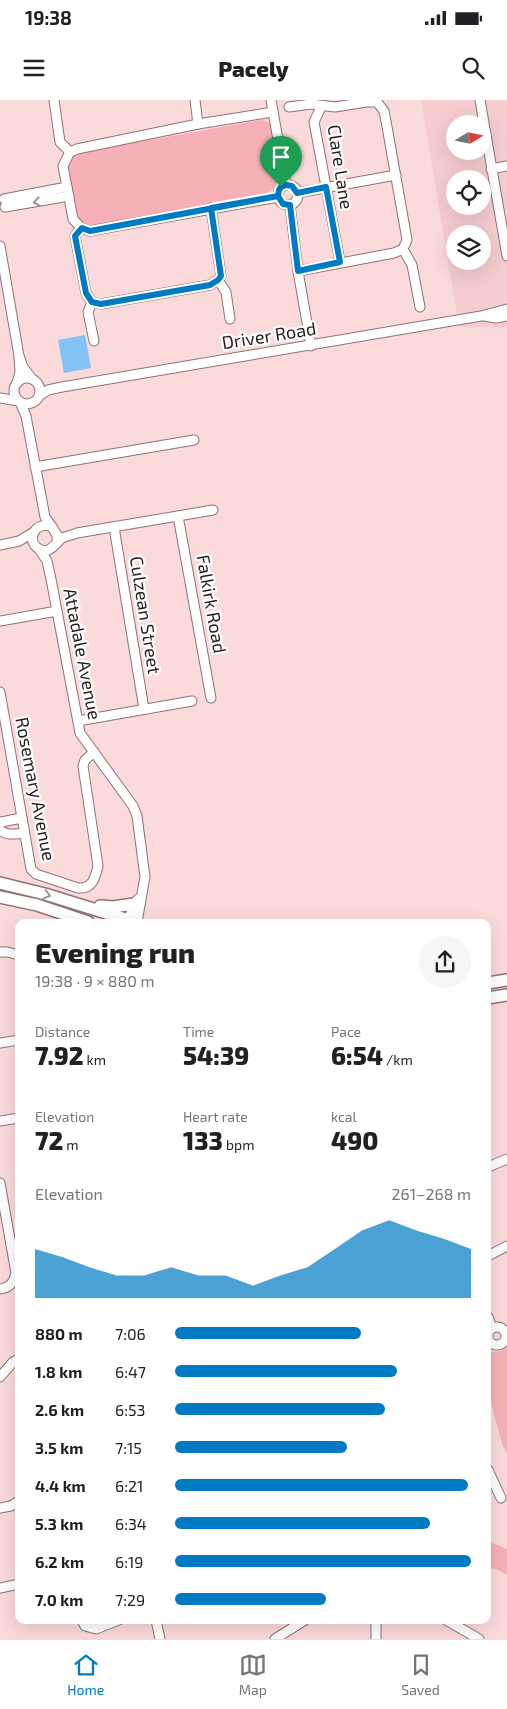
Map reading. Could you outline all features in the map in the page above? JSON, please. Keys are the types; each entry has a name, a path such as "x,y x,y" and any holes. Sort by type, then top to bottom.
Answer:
{"main road":[{"path":"0,883 71,902 123,919"},
{"path":"0,897 37,905 79,919"},
{"path":"71,902 113,907 138,900"},
{"path":"491,983 507,980"},
{"path":"491,998 507,995"}],"street":[{"path":"54,100 60,142 70,152"},
{"path":"195,100 198,124"},
{"path":"271,100 286,185"},
{"path":"480,100 507,256"},
{"path":"289,107 311,104 345,106 378,101 385,116 407,240 403,248 394,254 340,262 298,271"},
{"name":"Clare Lane","path":"321,106 314,122 340,262"},
{"path":"273,112 198,124 77,149 70,152 63,166 73,219 82,228 90,231 278,196"},
{"path":"491,169 507,166"},
{"path":"297,193 396,175"},
{"path":"286,185 292,186 297,193 296,200 290,205 283,204 278,196 279,190 286,185"},
{"path":"2,204 68,191"},
{"path":"290,205 298,271 311,346"},
{"path":"82,228 75,236 86,293 92,302 101,304 210,285 218,280 221,276 211,208"},
{"path":"0,246 19,356 20,372 15,396 26,416 45,517 57,535 56,544"},
{"path":"403,248 412,265 420,306"},
{"path":"218,280 226,292 230,319"},
{"path":"92,302 88,312 94,341"},
{"name":"Driver Road","path":"38,398 48,390 62,387 311,346 481,316 507,309"},
{"name":"Driver Road","path":"481,316 496,318 507,316"},
{"path":"19,356 23,367 40,389 38,398 31,409 28,428"},
{"path":"0,396 7,393 24,379 34,380"},
{"name":"Driver Road","path":"34,380 47,386 62,387"},
{"path":"0,396 28,404 38,398"},
{"path":"35,467 194,440"},
{"path":"37,547 32,539 39,518 41,499"},
{"path":"4,544 50,550 64,537 77,533 213,510"},
{"name":"Falkirk Road","path":"178,516 211,698"},
{"path":"4,544 19,541 44,525 62,532 77,533"},
{"name":"Culzean Street","path":"114,527 144,709"},
{"name":"Attadale Avenue","path":"51,579 51,567 56,544"},
{"name":"Attadale Avenue","path":"37,547 47,561 80,733 135,811 145,877 133,919"},
{"path":"0,621 57,611"},
{"name":"Rosemary Avenue","path":"0,692 32,869 36,874 78,888 85,888 94,880 98,862 83,766 85,760 94,752"},
{"path":"78,721 192,701"},
{"path":"0,760 11,758"},
{"path":"0,824 22,818"},
{"path":"0,830 12,835 24,833"},
{"path":"0,952 15,954"},
{"path":"0,1043 15,1041"},
{"path":"0,1121 15,1119"},
{"path":"491,1166 507,1159"},
{"path":"0,1182 15,1267"},
{"path":"491,1254 507,1246"},
{"path":"0,1289 5,1289 11,1285 15,1275"},
{"path":"491,1342 495,1344 502,1343 506,1332 500,1327 492,1328"},
{"path":"1,1373 15,1361"},
{"path":"491,1479 501,1498"},
{"path":"0,1508 15,1504"},
{"path":"0,1588 15,1585"},
{"path":"85,1624 96,1629 109,1624"},
{"path":"157,1624 160,1639"},
{"path":"275,1639 298,1624"},
{"path":"376,1624 376,1639"},
{"path":"453,1624 478,1639"}],"shaded area":[{"path":"421,100 507,100 507,327 459,327 449,270 491,270 491,225 446,225 446,249"},
{"path":"260,120 267,121 272,126 279,169 275,187 263,196 94,227 84,225 77,218 68,169 70,161 77,153"},
{"path":"507,1347 507,1453 502,1444 491,1402 491,1351"},
{"path":"491,1542 507,1549 507,1575 491,1568"}],"water":[{"path":"85,335 91,368 64,373 58,340"}],"route":[{"path":"281,187 278,196 211,208 221,276 210,285 101,304 92,302 86,293 75,236 82,228 90,231 211,208 278,196 283,204 290,205 298,271 340,262 326,187 297,193 292,186 286,185 281,187"}]}
